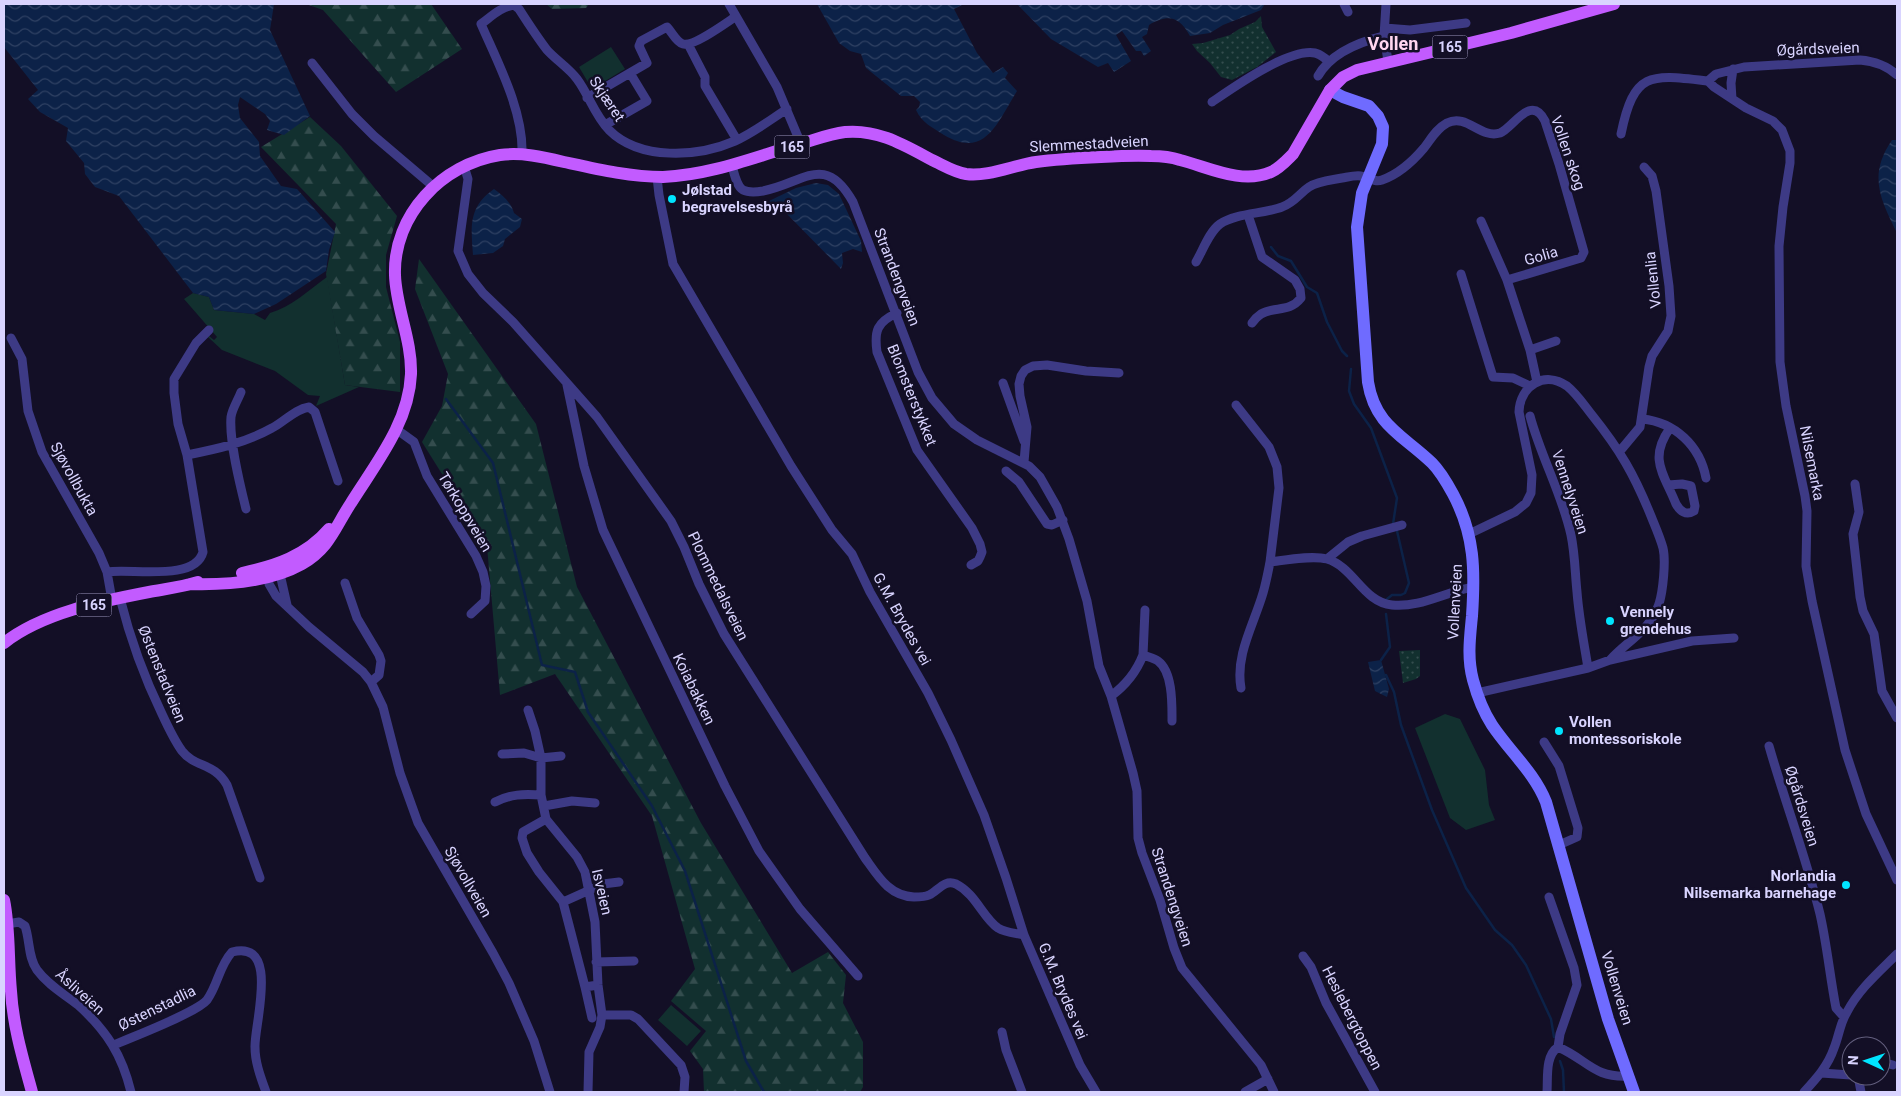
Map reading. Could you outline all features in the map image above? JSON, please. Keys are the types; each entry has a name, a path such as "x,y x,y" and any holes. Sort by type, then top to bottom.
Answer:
{"main road":[{"name":"Slemmestadveien","path":"4,643 15,634 46,619 116,599 190,584 208,584 273,572 313,545 346,510 396,429 408,400 411,374 410,354 396,287 397,252 402,233 417,204 434,187 464,166 499,156 522,155 621,173 658,177 694,174 732,166 841,133 870,133 892,139 948,168 970,174 981,174 1055,160 1142,155 1178,159 1225,172 1252,177 1272,172 1293,154 1330,90 1343,77 1357,70 1388,61 1511,33 1614,4"},
{"name":"Vollenveien","path":"1330,90 1343,97 1367,105 1376,113 1382,124 1384,137 1367,178 1360,204 1357,234 1368,382 1371,398 1383,420 1429,460 1442,475 1453,494 1469,534 1473,557 1474,587 1469,657 1477,693 1484,712 1530,773 1540,789 1549,810 1608,1019 1634,1092"},
{"path":"4,900 12,1009 18,1041 32,1092"}],"street":[{"path":"514,4 496,12 481,24 499,66 521,128 522,155"},
{"name":"Skjæret","path":"514,4 547,50 577,79 605,125 619,138 630,144 654,151 697,151 737,140 786,109"},
{"path":"729,4 777,88 801,144"},
{"path":"1386,4 1384,32 1388,61"},
{"path":"587,98 647,63 639,46 641,41 667,27 677,41 684,45 688,44 695,42 736,17"},
{"path":"1318,76 1329,61 1384,32 1466,23"},
{"path":"688,44 705,77 704,86 737,140"},
{"path":"1212,102 1250,77 1291,57 1316,53 1329,61"},
{"name":"Øgårdsveien","path":"1734,68 1860,60 1883,66 1897,75"},
{"path":"312,63 352,114 374,136 434,187"},
{"path":"1621,134 1632,97 1638,88 1646,82 1665,76 1708,81 1716,74 1734,68 1731,83 1732,99"},
{"path":"605,125 647,101 630,73"},
{"name":"Nilsemarka","path":"1708,81 1746,108 1773,121 1782,130 1790,151 1779,246 1780,362 1786,406 1807,511 1806,566 1845,750 1866,814 1897,880"},
{"name":"Vollen skog","path":"1367,178 1379,181 1399,172 1416,157 1438,130 1450,122 1464,121 1494,134 1506,130 1521,114 1537,113 1541,115 1545,122 1559,164 1584,248 1583,256"},
{"name":"Plommedalsveien","path":"464,166 468,180 458,245 462,264 483,293 514,322 597,417 671,521 724,634 865,858 883,883 904,897 928,896 946,884 954,884 968,893 997,928 1004,932 1024,935"},
{"name":"Strandengveien","path":"732,166 740,186 747,191 756,192 802,177 820,174 832,176 844,186 853,202 918,372 940,409 966,434 1024,462 1040,477 1063,520 1087,601 1099,666 1111,696 1136,791 1138,838 1160,900 1175,952 1182,968 1261,1065 1274,1092"},
{"name":"Vollenlia","path":"1620,451 1638,432 1642,418 1650,361 1668,330 1671,316 1669,286 1655,186 1650,172 1644,167"},
{"path":"1196,262 1214,231 1220,224 1228,220 1288,205 1316,184 1358,175 1367,178"},
{"name":"G.M. Brydes vei","path":"658,177 661,208 673,264 791,466 832,530 852,554 870,592 928,693 984,815 1024,935 1080,1065 1096,1092"},
{"path":"1248,215 1262,258 1295,280 1300,289 1301,298 1296,304 1286,309 1261,314 1252,323"},
{"path":"1481,221 1507,280 1530,350 1534,384"},
{"name":"Golia","path":"1507,280 1583,256"},
{"path":"1461,274 1493,377 1513,378 1534,384 1555,381 1570,389 1620,451 1632,470 1663,549 1662,593 1656,611 1638,636 1617,652 1610,660"},
{"name":"Blomsterstykket","path":"896,313 885,318 879,326 875,339 877,352 917,450 972,528 980,544 982,552 980,557 978,561 970,565"},
{"path":"107,572 124,570 154,572 184,568 200,561 203,552 186,455 178,424 173,381 196,343 209,330"},
{"name":"Sjøvollbukta","path":"10,338 22,359 28,411 42,452 49,468 89,534 107,572 116,599"},
{"path":"1530,350 1556,341"},
{"path":"1024,462 1027,427 1019,384 1025,370 1033,366 1047,365 1119,374"},
{"name":"Koiabakken","path":"566,383 584,466 603,530 725,786 759,851 800,909 858,976"},
{"path":"1003,383 1025,443"},
{"path":"1469,534 1515,512 1526,503 1532,492 1532,475 1519,412 1522,396 1534,384"},
{"path":"241,392 231,418 246,509"},
{"path":"1236,405 1269,447 1277,467 1279,488 1270,562 1263,593 1241,662 1239,677 1241,688"},
{"path":"186,455 234,445 273,428 302,408 309,407 315,412 338,481"},
{"name":"Vennelyveien","path":"1530,416 1561,500 1571,534 1576,560 1578,606 1588,668"},
{"path":"1642,418 1657,421 1683,436 1700,458 1706,478"},
{"path":"1668,485 1660,468 1658,456 1662,440 1670,428"},
{"name":"Tørkoppveien","path":"396,429 414,442 427,476 476,556 483,572 486,586 485,601 471,614"},
{"path":"1006,471 1019,482 1047,524 1052,525 1063,520"},
{"path":"1856,484 1859,512 1853,534 1860,597 1863,611 1874,634 1882,691 1897,718"},
{"path":"1327,559 1348,542 1362,536 1402,525"},
{"path":"1270,562 1297,558 1327,559 1346,570 1368,593 1378,600 1391,605 1411,604 1474,587"},
{"name":"Sjøvollveien","path":"273,572 272,590 309,627 363,672 371,682 382,707 400,773 418,823 489,944 534,1041 550,1092"},
{"path":"344,583 357,618 381,661 379,675 371,682"},
{"name":"Østenstadveien","path":"116,599 150,691 172,736 184,754 192,760 217,771 227,785 260,878"},
{"path":"1111,696 1133,676 1144,655 1145,610"},
{"path":"1477,693 1588,668 1610,660 1692,641 1734,638"},
{"path":"1144,655 1158,660 1164,667 1169,680 1172,699 1172,721"},
{"path":"528,710 541,758 541,795 546,819 523,832 522,838 527,853 539,872 564,902 592,1018"},
{"path":"1544,742 1559,766 1578,828 1577,837 1559,845"},
{"name":"Øgårdsveien","path":"1769,746 1820,914 1836,1008 1844,1017"},
{"path":"502,754 524,754 541,758 561,756"},
{"path":"495,802 506,796 520,793 541,795"},
{"path":"544,806 572,801 595,804"},
{"name":"Isveien","path":"546,819 577,857 585,872 595,922 596,962 602,1015 600,1027 589,1052 588,1092"},
{"path":"564,902 603,884 619,882"},
{"path":"1547,1092 1549,1058 1558,1046 1560,1034 1577,985 1574,968 1549,897"},
{"name":"Åsliveien","path":"7,924 19,922 25,926 37,971 48,983 79,1006 114,1045 125,1068 131,1092"},
{"name":"Østenstadlia","path":"114,1045 166,1022 206,1001 228,957 232,952 244,951 252,955 262,972 263,985 255,1046 257,1062 266,1092"},
{"path":"577,952 596,951"},
{"path":"1804,1092 1821,1073 1834,1050 1844,1017 1861,989 1897,954"},
{"name":"Heslebergtoppen","path":"1303,956 1311,967 1326,1003 1376,1092"},
{"path":"596,962 634,961"},
{"path":"585,987 598,985"},
{"path":"602,1015 630,1015 638,1018 681,1065 685,1077 684,1092"},
{"path":"1002,1032 1006,1050 1022,1092"},
{"path":"1558,1046 1575,1055 1596,1071 1615,1077 1629,1076"},
{"path":"1821,1073 1841,1074"},
{"path":"1245,1092 1268,1078"}],"green space":[{"path":"306,4 431,4 462,49 396,92 323,10"},
{"path":"546,4 589,4 586,8 552,9"},
{"path":"1261,16 1262,27 1276,52 1257,67 1232,80 1221,77 1192,44 1203,43 1230,35 1255,22"},
{"path":"611,47 625,69 592,89 579,67"},
{"path":"310,117 341,146 397,216 386,255 386,287 400,342 400,392 345,385 326,274 336,224 261,147"},
{"path":"419,259 536,424 577,587 701,823 792,973 828,952 846,975 843,1003 863,1042 863,1087 860,1092 704,1092 703,1069 690,1051 706,1031 671,1001 695,969 652,816 555,674 500,695 487,546 422,442 442,406 448,374 415,289"},
{"path":"327,277 345,385 359,387 316,406 320,396 308,395 275,371 222,350 208,337 214,340 217,337 184,299 193,293 209,297 214,310 254,314 265,320 270,313 293,302"},
{"path":"1420,650 1420,676 1403,683 1399,651"},
{"path":"1445,714 1460,719 1485,770 1489,805 1495,820 1466,830 1450,818 1415,728"},
{"path":"671,1005 701,1031 687,1046 658,1020"}],"water":[{"path":"4,4 274,4 270,30 310,116 284,135 267,130 270,121 265,114 240,97 238,105 240,118 259,142 260,156 281,186 297,189 335,232 329,250 326,271 276,304 254,314 214,310 209,297 193,293 119,196 95,187 85,174 84,163 66,141 68,128 40,112 28,99 38,90 4,47"},
{"path":"817,4 964,4 954,9 977,53 993,73 1003,67 1008,73 1005,78 1017,91 997,125 989,134 981,140 970,143 958,142 924,122 916,110 920,102 914,96 901,96 866,68 861,54 850,51 839,43"},
{"path":"1017,4 1265,4 1261,10 1223,25 1210,33 1190,36 1182,24 1177,21 1167,18 1156,21 1149,25 1147,34 1142,37 1151,51 1144,56 1141,51 1136,51 1122,31 1116,35 1131,61 1114,72 1108,63 1098,67 1051,39"},
{"path":"1892,140 1897,140 1897,233 1879,187 1880,165"},
{"path":"816,183 828,185 839,194 861,241 862,252 853,249 842,253 843,263 841,269 787,214 769,201 796,188"},
{"path":"494,189 506,199 514,213 522,219 520,227 505,239 503,246 493,253 473,255 472,227 475,210 479,203"},
{"path":"1381,660 1389,689 1387,697 1375,691 1368,662"}],"waterway":[{"path":"1271,247 1278,256 1291,261 1307,287 1317,293 1327,322 1342,351 1347,356"},
{"path":"1351,369 1349,391 1354,404 1371,428 1397,498 1393,524"},
{"path":"446,399 493,463 542,665 575,672 588,712 652,806 685,871 746,1061 764,1092"},
{"path":"1387,599 1392,595 1405,593 1409,583 1397,531"},
{"path":"1381,660 1390,647 1386,614"},
{"path":"1386,675 1394,692 1401,725 1432,810 1466,888 1495,930 1512,945 1526,965 1551,1019 1554,1037"},
{"path":"1560,1061 1563,1070 1564,1092"}],"place":[{"name":"Jølstad begravelsesbyrå","path":"672,199"},
{"name":"Vennely grendehus","path":"1610,621"},
{"name":"Vollen montessoriskole","path":"1559,731"},
{"name":"Norlandia Nilsemarka barnehage","path":"1846,885"}],"district":[{"name":"Vollen","path":"1393,43"}]}
